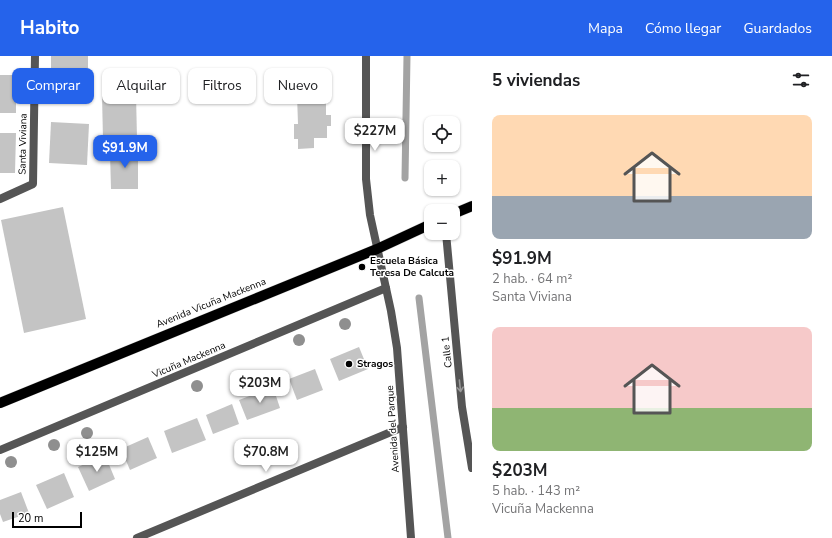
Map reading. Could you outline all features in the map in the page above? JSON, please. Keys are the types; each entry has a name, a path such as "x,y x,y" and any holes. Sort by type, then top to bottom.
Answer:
{"main road":[{"path":"460,211 472,206"},
{"name":"Avenida Vicuña Mackenna","path":"0,403 377,249 424,227"}],"street":[{"name":"Santa Viviana","path":"0,199 33,184 34,56"},
{"name":"Avenida del Parque","path":"366,56 366,179 370,214 397,348 411,538"},
{"name":"Calle 1","path":"447,240 462,407 472,468"},
{"name":"Vicuña Mackenna","path":"0,450 386,288"},
{"path":"137,538 403,427"}],"building":[{"path":"51,56 88,56 88,68 51,68"},
{"path":"0,75 12,75 12,104 16,104 16,113 0,113"},
{"path":"102,104 136,104 137,139 103,140"},
{"path":"297,104 326,104 326,115 331,115 331,126 327,126 327,138 314,138 314,148 298,149 298,139 294,139 294,124 298,124"},
{"path":"51,122 89,124 87,165 49,163"},
{"path":"0,133 16,133 15,173 0,173"},
{"path":"124,146 138,147 138,189 111,189 110,153 124,153"},
{"path":"63,207 86,319 24,333 1,220"},
{"name":"Stragos","path":"359,347 368,369 339,381 330,359"},
{"path":"315,369 323,390 297,400 289,379"},
{"path":"273,387 280,408 247,420 239,400"},
{"path":"232,404 239,424 213,434 206,415"},
{"path":"197,418 206,440 172,453 164,431"},
{"path":"148,437 157,458 130,470 121,449"},
{"path":"105,455 115,479 89,491 78,467"},
{"path":"64,473 74,497 47,509 36,485"},
{"path":"21,492 29,513 3,522 0,514 0,500"}],"waterway":[{"path":"405,178 407,56"},
{"path":"419,298 448,538"}],"place":[{"name":"Escuela Básica Teresa De Calcuta","path":"362,267"},
{"name":"Stragos","path":"349,364"}]}
